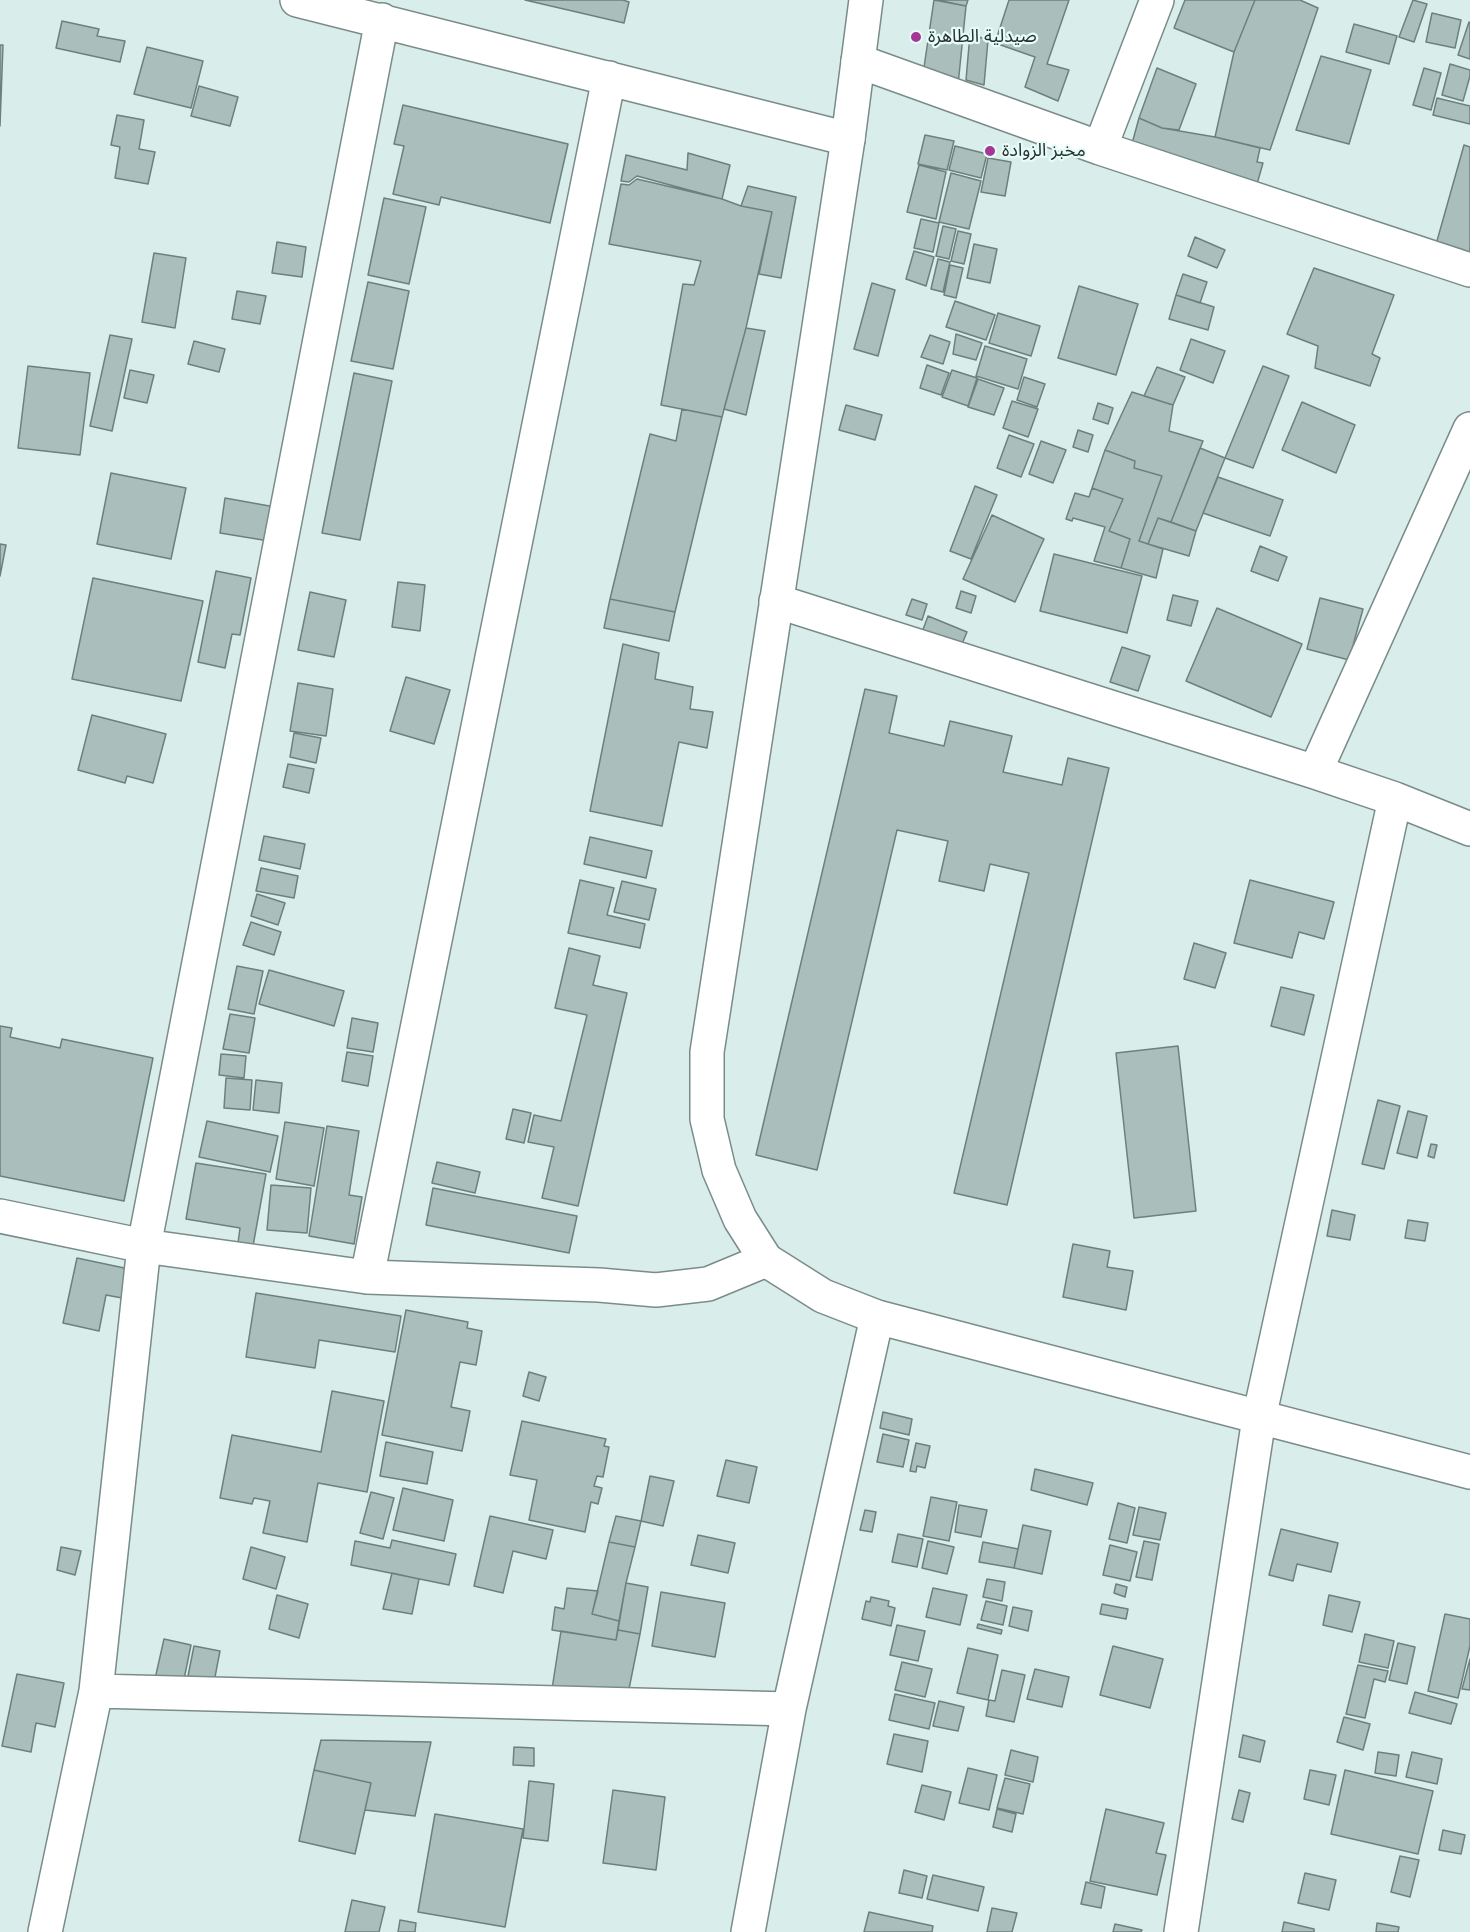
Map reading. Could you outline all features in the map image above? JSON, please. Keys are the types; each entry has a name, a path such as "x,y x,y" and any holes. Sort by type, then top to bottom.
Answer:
{"street":[{"path":"297,0 848,139"},
{"path":"866,0 848,139 707,1052 707,1119 719,1170 740,1219 766,1260 822,1296 878,1317 1259,1419 1470,1472"},
{"path":"1100,148 1157,0"},
{"path":"45,1932 96,1691 144,1246 382,20"},
{"path":"858,61 1100,148 1470,270"},
{"path":"367,1277 609,78"},
{"path":"1315,772 1470,429"},
{"path":"776,601 1315,772 1395,799 1470,829"},
{"path":"1181,1932 1259,1419 1395,799"},
{"path":"0,1216 144,1246 367,1277 599,1285 656,1290 708,1284 766,1260"},
{"path":"748,1932 789,1709 878,1317"},
{"path":"96,1691 789,1709"}],"building":[{"path":"525,0 623,0 629,2 624,23"},
{"path":"934,0 966,6 958,85 923,74"},
{"path":"937,0 968,0 966,6"},
{"path":"1009,0 1069,0 1047,64 1069,70 1058,101 1025,87 1035,57 995,43"},
{"path":"1185,0 1255,0 1234,52 1174,28"},
{"path":"1255,0 1300,0 1318,8 1270,150 1215,137 1234,52"},
{"path":"1413,0 1427,4 1414,42 1399,37"},
{"path":"1432,13 1461,20 1455,48 1426,42"},
{"path":"62,21 99,29 97,36 125,41 120,62 56,48"},
{"path":"1470,23 1470,59 1458,55"},
{"path":"1354,24 1397,36 1389,64 1346,52"},
{"path":"970,34 988,40 984,85 966,80"},
{"path":"0,45 3,45 0,126"},
{"path":"147,47 203,61 191,108 134,94"},
{"path":"1321,56 1371,70 1349,144 1296,130"},
{"path":"1450,64 1470,70 1463,101 1442,95"},
{"path":"1157,68 1196,84 1179,130 1162,128 1139,118"},
{"path":"1424,68 1441,73 1431,110 1413,105"},
{"path":"199,86 238,97 230,126 191,116"},
{"path":"1437,98 1470,106 1470,124 1433,115"},
{"path":"403,105 568,144 550,223 441,197 439,205 393,194 404,146 394,144"},
{"path":"117,115 144,120 139,149 155,152 148,184 115,178 120,147 111,145"},
{"path":"1139,118 1162,128 1260,148 1257,162 1263,163 1255,191 1130,151"},
{"path":"925,135 954,141 947,170 918,164"},
{"path":"1464,145 1470,147 1470,258 1435,248"},
{"path":"955,146 987,154 981,178 949,170"},
{"path":"688,153 730,165 722,199 637,176 629,182 621,181 626,155 687,170"},
{"path":"988,158 1011,162 1005,196 981,192"},
{"path":"919,165 946,172 936,219 907,212"},
{"path":"951,173 981,181 969,229 939,222"},
{"path":"637,179 772,212 746,328 722,417 661,405 683,284 694,285 701,261 609,244 621,184 629,185"},
{"path":"748,186 796,197 781,278 759,274 772,212 741,206"},
{"path":"384,198 426,207 409,284 368,275"},
{"path":"921,219 939,223 933,252 914,248"},
{"path":"943,226 956,229 949,259 936,256"},
{"path":"958,231 971,234 964,264 951,261"},
{"path":"1195,237 1225,250 1217,268 1188,256"},
{"path":"277,242 306,247 302,277 272,273"},
{"path":"974,244 997,249 990,283 967,278"},
{"path":"914,251 934,257 926,286 906,279"},
{"path":"154,253 186,258 175,328 142,322"},
{"path":"938,259 950,262 943,292 931,289"},
{"path":"950,265 963,268 956,298 944,295"},
{"path":"1314,268 1394,295 1372,354 1380,358 1370,386 1315,368 1318,346 1287,334"},
{"path":"1183,274 1207,282 1200,303 1176,295"},
{"path":"368,282 409,291 393,369 351,361"},
{"path":"872,283 895,290 878,356 854,349"},
{"path":"1079,286 1138,304 1116,375 1058,358"},
{"path":"237,291 266,296 260,324 232,319"},
{"path":"1176,295 1214,307 1208,330 1169,319"},
{"path":"955,301 995,315 986,340 946,327"},
{"path":"998,313 1040,326 1031,356 989,343"},
{"path":"746,328 765,331 746,415 724,409"},
{"path":"956,334 982,343 976,360 953,354"},
{"path":"110,335 132,339 112,431 90,426"},
{"path":"930,335 950,342 943,364 921,357"},
{"path":"1191,339 1225,351 1213,383 1180,370"},
{"path":"194,341 225,349 219,372 188,364"},
{"path":"985,346 1027,359 1018,389 976,376"},
{"path":"927,365 949,373 941,395 920,388"},
{"path":"28,366 90,373 80,455 18,448"},
{"path":"1263,366 1289,376 1253,468 1225,458"},
{"path":"1157,367 1185,377 1173,405 1144,396"},
{"path":"130,370 154,375 147,403 124,398"},
{"path":"952,370 977,378 968,406 942,397"},
{"path":"354,373 392,381 360,540 322,533"},
{"path":"1024,377 1045,384 1037,407 1017,400"},
{"path":"978,379 1004,388 994,415 968,407"},
{"path":"1132,392 1173,405 1169,431 1203,441 1171,522 1158,518 1148,544 1139,541 1162,476 1134,468 1135,461 1105,450"},
{"path":"1012,401 1038,409 1028,437 1003,428"},
{"path":"1302,402 1355,425 1336,473 1282,450"},
{"path":"1098,403 1113,408 1108,424 1093,419"},
{"path":"846,405 882,415 875,440 839,430"},
{"path":"682,409 722,417 675,612 610,599 650,434 676,441"},
{"path":"1078,430 1093,435 1088,452 1073,447"},
{"path":"1009,435 1034,444 1021,477 997,468"},
{"path":"1041,441 1066,450 1053,483 1029,474"},
{"path":"1200,448 1225,458 1196,531 1171,522"},
{"path":"1105,450 1135,461 1134,468 1162,476 1139,541 1163,549 1156,578 1121,568 1130,539 1109,531 1123,499 1092,488"},
{"path":"111,473 186,488 171,559 97,544"},
{"path":"1218,477 1283,500 1270,536 1203,513"},
{"path":"975,486 997,495 971,559 950,551"},
{"path":"1092,488 1123,499 1109,531 1130,539 1121,568 1094,561 1105,527 1073,518 1072,521 1066,519 1075,493 1089,497"},
{"path":"225,498 275,507 269,541 220,533"},
{"path":"992,515 1044,539 1015,602 963,579"},
{"path":"1158,518 1196,531 1189,556 1148,544"},
{"path":"0,544 6,545 0,576"},
{"path":"1260,546 1287,557 1278,581 1251,571"},
{"path":"1054,554 1142,576 1127,633 1040,611"},
{"path":"216,571 251,578 240,635 232,634 225,668 198,662"},
{"path":"93,578 203,601 181,701 72,679"},
{"path":"398,582 425,585 420,631 392,627"},
{"path":"961,591 976,596 971,613 956,608"},
{"path":"310,592 346,600 334,657 298,650"},
{"path":"1173,595 1198,601 1191,626 1167,620"},
{"path":"1320,598 1363,609 1349,660 1307,649"},
{"path":"610,599 675,612 669,641 604,628"},
{"path":"912,599 927,604 922,620 906,615"},
{"path":"1217,608 1302,644 1271,717 1186,681"},
{"path":"928,616 967,632 959,651 921,635"},
{"path":"623,644 659,653 655,679 693,687 690,709 713,712 707,748 679,742 662,826 590,811"},
{"path":"1122,647 1150,656 1138,691 1110,682"},
{"path":"406,677 450,690 434,744 390,731"},
{"path":"298,683 333,689 326,736 290,731"},
{"path":"865,689 897,696 889,733 944,746 950,721 1012,736 1003,772 1062,785 1068,758 1109,768 1007,1205 954,1193 1029,873 990,864 984,891 939,881 948,841 897,830 817,1170 756,1155"},
{"path":"92,715 166,734 153,783 127,776 125,783 78,770"},
{"path":"294,733 321,738 316,763 290,757"},
{"path":"288,764 314,769 309,793 283,787"},
{"path":"264,836 305,844 300,869 259,860"},
{"path":"590,837 652,851 646,878 584,864"},
{"path":"261,868 298,876 294,898 256,891"},
{"path":"580,880 614,888 607,915 645,924 640,948 568,933"},
{"path":"1250,880 1334,902 1324,939 1299,932 1292,958 1234,943"},
{"path":"622,881 656,889 649,920 614,912"},
{"path":"257,894 285,903 278,925 251,916"},
{"path":"251,922 281,932 274,955 243,945"},
{"path":"1194,943 1226,953 1215,988 1184,979"},
{"path":"569,948 600,956 593,985 627,993 578,1206 542,1198 554,1147 528,1142 534,1115 561,1121 587,1015 555,1008"},
{"path":"237,966 263,971 254,1014 228,1009"},
{"path":"269,970 344,991 334,1026 259,1004"},
{"path":"1281,987 1314,995 1304,1035 1271,1026"},
{"path":"230,1014 255,1018 249,1053 223,1049"},
{"path":"352,1018 378,1023 373,1052 347,1048"},
{"path":"0,1026 12,1028 10,1037 60,1048 62,1039 153,1058 124,1201 0,1176"},
{"path":"1178,1046 1196,1211 1134,1218 1116,1053"},
{"path":"347,1052 373,1056 368,1086 342,1081"},
{"path":"221,1054 246,1056 244,1078 219,1075"},
{"path":"226,1078 252,1080 250,1110 224,1108"},
{"path":"256,1080 282,1083 279,1113 253,1110"},
{"path":"1378,1100 1400,1106 1384,1169 1362,1164"},
{"path":"513,1109 531,1113 524,1143 506,1139"},
{"path":"1408,1111 1427,1116 1417,1158 1397,1153"},
{"path":"207,1121 278,1136 270,1172 199,1157"},
{"path":"285,1122 324,1128 314,1186 276,1179"},
{"path":"327,1126 359,1131 349,1195 362,1197 354,1244 309,1236"},
{"path":"1431,1144 1437,1145 1434,1158 1428,1156"},
{"path":"437,1162 480,1172 475,1193 432,1183"},
{"path":"196,1163 266,1174 253,1246 238,1243 240,1228 186,1219"},
{"path":"271,1185 311,1188 307,1233 267,1230"},
{"path":"433,1188 577,1216 569,1253 426,1225"},
{"path":"1332,1210 1355,1215 1350,1240 1327,1236"},
{"path":"1408,1220 1428,1223 1425,1241 1405,1238"},
{"path":"1073,1244 1110,1251 1107,1267 1133,1271 1126,1310 1063,1297"},
{"path":"77,1258 129,1269 122,1298 106,1295 99,1331 63,1323"},
{"path":"256,1293 401,1316 395,1352 319,1340 315,1368 246,1357"},
{"path":"406,1310 468,1322 467,1328 482,1331 476,1365 460,1362 451,1407 470,1411 462,1451 382,1435"},
{"path":"529,1372 546,1377 539,1401 523,1396"},
{"path":"332,1391 384,1401 367,1492 318,1483 307,1542 263,1533 270,1501 254,1498 252,1504 220,1498 232,1435 321,1452"},
{"path":"883,1412 912,1419 909,1435 880,1428"},
{"path":"522,1421 606,1439 604,1446 609,1447 603,1477 597,1476 594,1486 602,1488 598,1504 591,1502 585,1532 529,1520 537,1480 510,1475"},
{"path":"883,1434 909,1440 903,1467 877,1462"},
{"path":"386,1442 433,1452 427,1484 380,1476"},
{"path":"916,1443 930,1446 925,1468 917,1466 916,1472 910,1471"},
{"path":"726,1460 757,1467 749,1503 717,1496"},
{"path":"1035,1469 1093,1483 1087,1505 1031,1490"},
{"path":"650,1476 674,1481 663,1526 641,1521"},
{"path":"403,1488 453,1500 444,1541 393,1530"},
{"path":"371,1492 394,1498 383,1539 360,1533"},
{"path":"931,1497 957,1502 949,1541 923,1536"},
{"path":"1118,1503 1135,1508 1127,1543 1109,1539"},
{"path":"959,1505 987,1510 981,1537 955,1532"},
{"path":"1139,1507 1166,1513 1160,1540 1133,1535"},
{"path":"865,1510 876,1512 872,1532 860,1530"},
{"path":"490,1516 553,1530 546,1559 513,1551 503,1593 474,1586"},
{"path":"616,1516 641,1521 635,1547 609,1542"},
{"path":"1023,1525 1051,1531 1042,1574 1014,1568"},
{"path":"1281,1529 1338,1543 1331,1572 1297,1564 1293,1581 1269,1575"},
{"path":"898,1534 923,1539 917,1567 892,1562"},
{"path":"698,1535 735,1543 728,1573 691,1565"},
{"path":"392,1540 456,1554 449,1585 351,1565 355,1541 390,1548"},
{"path":"928,1541 954,1547 947,1574 922,1568"},
{"path":"1144,1541 1159,1544 1152,1580 1136,1577"},
{"path":"609,1542 635,1547 619,1621 592,1614"},
{"path":"983,1542 1018,1549 1014,1568 979,1562"},
{"path":"1110,1545 1137,1552 1130,1581 1103,1575"},
{"path":"61,1547 81,1551 75,1575 57,1570"},
{"path":"251,1547 285,1557 276,1589 243,1579"},
{"path":"392,1573 419,1579 412,1614 383,1609"},
{"path":"987,1579 1005,1582 1002,1601 983,1597"},
{"path":"626,1583 648,1587 640,1634 618,1630"},
{"path":"1116,1584 1127,1587 1125,1597 1114,1593"},
{"path":"567,1588 598,1591 592,1614 619,1621 616,1640 552,1630 555,1607 564,1609"},
{"path":"933,1588 967,1595 960,1625 926,1617"},
{"path":"661,1592 725,1603 715,1657 652,1646"},
{"path":"277,1595 308,1604 299,1638 269,1629"},
{"path":"1329,1595 1360,1602 1352,1632 1323,1625"},
{"path":"871,1597 889,1601 888,1606 895,1608 891,1626 862,1619 866,1601 870,1602"},
{"path":"986,1601 1007,1606 1003,1625 981,1620"},
{"path":"1102,1604 1128,1609 1126,1619 1100,1614"},
{"path":"1013,1607 1032,1611 1028,1631 1009,1626"},
{"path":"1445,1614 1470,1619 1470,1646 1458,1698 1428,1691"},
{"path":"978,1624 1002,1630 1001,1634 977,1628"},
{"path":"897,1625 925,1631 918,1661 890,1655"},
{"path":"618,1630 640,1634 628,1694 552,1689 561,1631 616,1640"},
{"path":"1365,1634 1394,1641 1388,1668 1359,1662"},
{"path":"164,1639 191,1645 183,1684 155,1679"},
{"path":"1398,1643 1415,1647 1407,1684 1389,1680"},
{"path":"194,1646 220,1651 214,1682 188,1676"},
{"path":"1113,1646 1163,1659 1150,1708 1100,1695"},
{"path":"968,1648 998,1655 988,1700 957,1693"},
{"path":"1470,1659 1470,1690 1462,1689"},
{"path":"902,1662 932,1669 925,1697 895,1690"},
{"path":"1358,1665 1388,1671 1385,1682 1374,1679 1365,1718 1346,1714"},
{"path":"1035,1669 1069,1677 1062,1707 1027,1699"},
{"path":"1002,1670 1025,1675 1014,1722 986,1716 989,1700 995,1701"},
{"path":"17,1674 64,1683 55,1727 36,1723 31,1752 2,1746"},
{"path":"1415,1692 1457,1704 1451,1724 1409,1713"},
{"path":"895,1694 935,1703 929,1729 889,1720"},
{"path":"939,1701 964,1707 958,1731 933,1726"},
{"path":"1344,1717 1370,1724 1363,1750 1337,1742"},
{"path":"894,1734 928,1741 922,1772 887,1764"},
{"path":"1243,1735 1265,1741 1260,1762 1239,1757"},
{"path":"321,1740 431,1742 415,1816 365,1810 371,1783 314,1770"},
{"path":"514,1747 534,1748 534,1766 513,1765"},
{"path":"1011,1750 1038,1757 1033,1782 1005,1775"},
{"path":"1378,1752 1399,1755 1396,1776 1375,1773"},
{"path":"1412,1752 1442,1759 1437,1784 1406,1777"},
{"path":"968,1768 997,1775 989,1810 959,1803"},
{"path":"314,1770 371,1783 355,1854 299,1841"},
{"path":"1310,1770 1336,1775 1329,1805 1304,1799"},
{"path":"1345,1770 1433,1791 1418,1854 1331,1834"},
{"path":"1005,1778 1030,1784 1023,1814 997,1808"},
{"path":"529,1781 554,1784 548,1841 523,1838"},
{"path":"922,1785 951,1792 944,1820 915,1812"},
{"path":"613,1790 665,1797 656,1870 603,1863"},
{"path":"1239,1790 1250,1793 1243,1822 1232,1819"},
{"path":"997,1809 1016,1814 1012,1832 993,1827"},
{"path":"1106,1809 1164,1823 1156,1853 1166,1855 1157,1895 1090,1881"},
{"path":"435,1814 523,1829 505,1927 418,1912"},
{"path":"1443,1830 1465,1835 1461,1854 1439,1850"},
{"path":"1400,1856 1419,1860 1410,1897 1391,1892"},
{"path":"904,1870 927,1876 922,1898 899,1893"},
{"path":"1305,1873 1336,1880 1329,1910 1298,1903"},
{"path":"933,1875 984,1887 978,1911 927,1899"},
{"path":"1086,1882 1105,1887 1101,1908 1081,1904"},
{"path":"352,1900 385,1907 379,1932 345,1932"},
{"path":"992,1908 1017,1913 1012,1932 987,1932"},
{"path":"869,1912 933,1926 932,1932 864,1932"},
{"path":"400,1920 416,1923 415,1932 398,1932"},
{"path":"1284,1922 1314,1929 1314,1932 1282,1932"},
{"path":"1377,1923 1399,1927 1398,1932 1376,1932"},
{"path":"1115,1924 1142,1930 1141,1932 1113,1932"}],"place":[{"name":"صيدلية الطاهرة","path":"916,37"},
{"name":"مخبز الزوادة","path":"990,151"}]}
